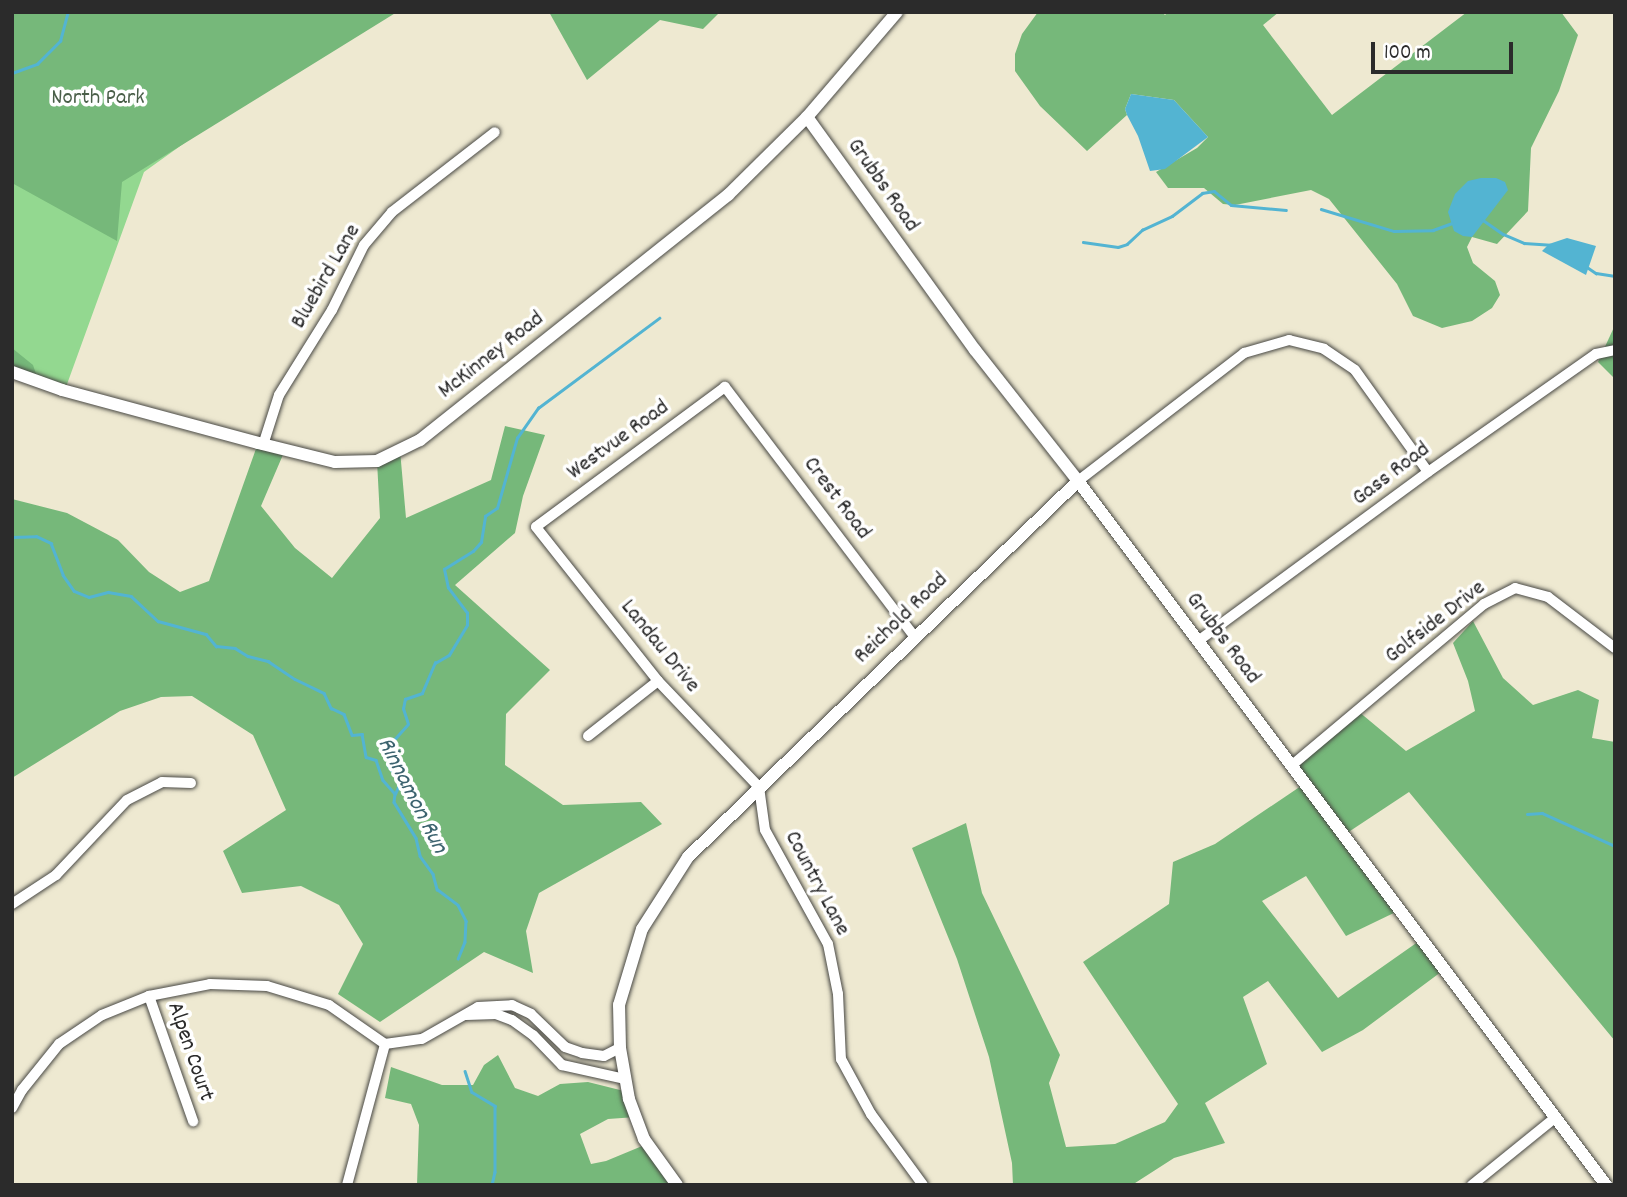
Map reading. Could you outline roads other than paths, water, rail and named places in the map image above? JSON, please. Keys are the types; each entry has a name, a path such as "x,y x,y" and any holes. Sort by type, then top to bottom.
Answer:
{"street":[{"name":"McKinney Road","path":"12,372 62,390 335,462 377,461 420,440 728,195 807,117 897,12"},
{"name":"Grubbs Road","path":"807,117 944,309 1078,481 1606,1185"},
{"name":"Bluebird Lane","path":"263,444 279,395 332,310 364,245 392,212 495,132"},
{"name":"Reichold Road","path":"677,1185 644,1139 625,1079 620,1048 619,1005 642,929 688,857 914,636 1078,481 1244,353 1289,340 1324,349 1355,370 1427,472"},
{"name":"Gass Road","path":"1198,641 1427,472 1596,354 1615,350"},
{"name":"Westvue Road","path":"536,527 725,387"},
{"name":"Crest Road","path":"725,387 914,636"},
{"name":"Landau Drive","path":"536,527 658,681 759,788"},
{"name":"Golfside Drive","path":"1291,766 1484,604 1515,589 1548,597 1615,648"},
{"path":"588,736 658,681"},
{"path":"12,904 56,875 127,800 162,782 191,783"},
{"name":"Country Lane","path":"759,788 765,830 828,944 838,994 841,1059 871,1114 923,1185"},
{"path":"12,1108 22,1090 59,1044 102,1015 149,996 210,984 267,986 329,1005 385,1044 422,1039 478,1007 512,1004 531,1014 565,1047 604,1056 620,1048"},
{"name":"Alpen Court","path":"149,996 193,1121"},
{"path":"466,1015 496,1014 512,1020 533,1035 562,1065 625,1079"},
{"path":"347,1185 385,1044"},
{"path":"1472,1185 1556,1117"}],"water":[{"path":"1131,94 1174,100 1208,137 1165,169 1150,171 1125,109"},
{"path":"1496,178 1505,182 1508,190 1472,237 1463,236 1454,231 1448,212 1455,194 1468,181"},
{"path":"1567,238 1596,246 1586,275 1542,251 1549,244"}],"waterway":[{"path":"12,73 37,64 60,41 68,12"},
{"path":"1083,242 1118,247 1127,244 1142,230 1172,216 1202,193 1214,191 1231,205 1286,210"},
{"path":"1321,209 1394,231 1433,230 1452,223"},
{"path":"1483,220 1503,234 1524,243 1550,245"},
{"path":"1587,267 1596,273 1615,276"},
{"path":"395,794 400,783 388,766 389,755 391,743 408,724 403,709 405,699 422,693 435,663 449,655 467,625 467,613 448,588 444,569 473,551 481,542 485,516 497,508 517,438 538,408 659,318"},
{"name":"Rinnamon Run","path":"12,537 36,536 51,543 63,575 74,591 89,597 108,592 131,596 158,621 206,634 216,646 235,648 248,656 268,661 295,679 324,693 331,708 344,714 352,735 362,734 366,757 376,760 383,780 395,794 394,802 416,838 420,856 433,874 437,889 458,905 466,921 465,942 458,959"},
{"path":"1527,814 1542,813 1615,846"},
{"path":"465,1071 472,1092 495,1106 495,1172 492,1185"}],"park label":[{"name":"North Park","path":"98,99"}]}
